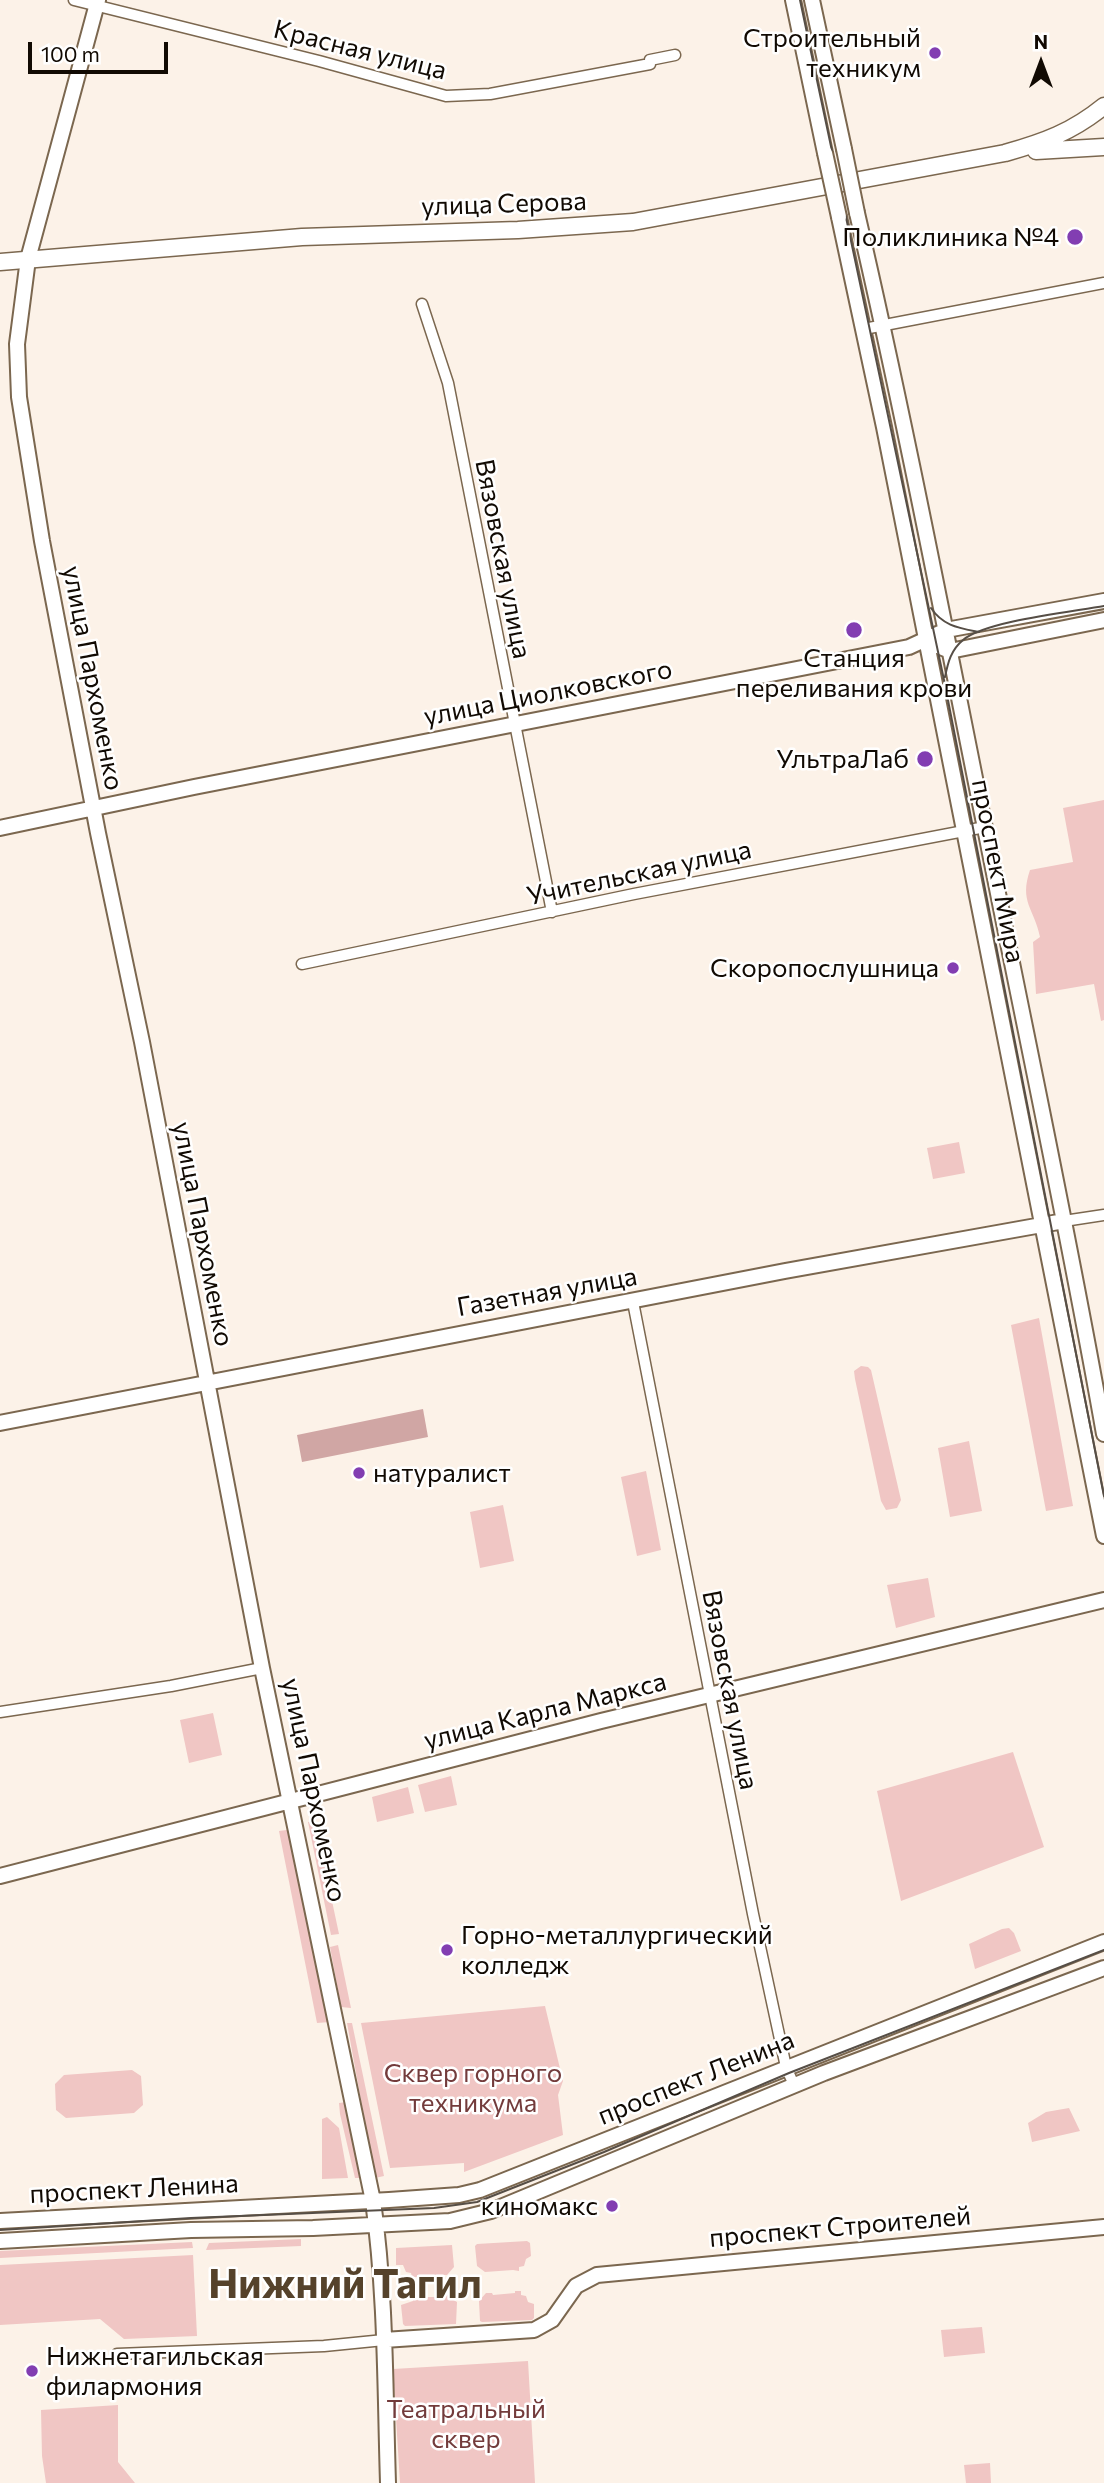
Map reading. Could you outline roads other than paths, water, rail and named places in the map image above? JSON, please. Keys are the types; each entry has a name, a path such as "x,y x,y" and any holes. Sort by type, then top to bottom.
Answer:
{"main road":[{"name":"проспект Мира","path":"793,0 864,330 1104,1536"},
{"name":"проспект Мира","path":"812,0 946,630 1104,1434"},
{"name":"улица Пархоменко","path":"97,2 28,259 17,344 19,397 44,552 142,1042 262,1668 373,2201 384,2340 388,2483"},
{"path":"1005,153 1050,140 1072,129 1104,106"},
{"path":"1005,153 1104,146"},
{"name":"улица Серова","path":"0,262 302,237 518,230 633,222 1005,153"},
{"name":"улица Циолковского","path":"0,828 909,647 946,630 1104,601"},
{"path":"926,641 950,651 1104,620"},
{"name":"Газетная улица","path":"0,1423 785,1271 1064,1221"},
{"name":"улица Карла Маркса","path":"0,1876 291,1800 1104,1600"},
{"name":"проспект Ленина","path":"0,2221 373,2201 480,2190 1104,1942"},
{"name":"проспект Ленина","path":"0,2241 191,2230 450,2221 491,2211 794,2085 1104,1968"},
{"name":"проспект Строителей","path":"384,2340 534,2330 552,2320 566,2298 581,2282 597,2275 1104,2227"}],"street":[{"name":"Красная улица","path":"74,0 97,2 446,96 490,94 650,64 650,60 675,55"},
{"path":"864,330 1104,283"},
{"name":"Вязовская улица","path":"422,304 443,362 552,912"},
{"name":"Учительская улица","path":"302,964 647,891 985,827"},
{"name":"Газетная улица","path":"1064,1221 1104,1215"},
{"name":"Вязовская улица","path":"633,1302 753,1914 786,2067 794,2085"},
{"path":"0,1712 171,1686 262,1668"},
{"path":"117,2354 324,2346 384,2340"}],"tram line":[{"path":"800,0 944,680 1104,1496"},
{"path":"945,677 953,652 963,640 974,633 1009,622 1104,606"},
{"path":"931,608 946,622 979,632"},
{"path":"0,2230 191,2218 434,2208 477,2202 604,2152 789,2073 1104,1950"}],"place":[{"name":"Строительный техникум","path":"935,53"},
{"name":"Поликлиника №4","path":"1075,237"},
{"name":"Станция переливания крови","path":"854,630"},
{"name":"УльтраЛаб","path":"925,759"},
{"name":"Скоропослушница","path":"953,968"},
{"name":"натуралист","path":"359,1473"},
{"name":"Горно-металлургический колледж","path":"447,1950"},
{"name":"киномакс","path":"612,2206"},
{"name":"Нижнетагильская филармония","path":"32,2371"}],"district":[{"name":"Нижний Тагил","path":"345,2285"}],"park label":[{"name":"Сквер горного техникума","path":"473,2088"},
{"name":"Театральный сквер","path":"466,2424"}]}
